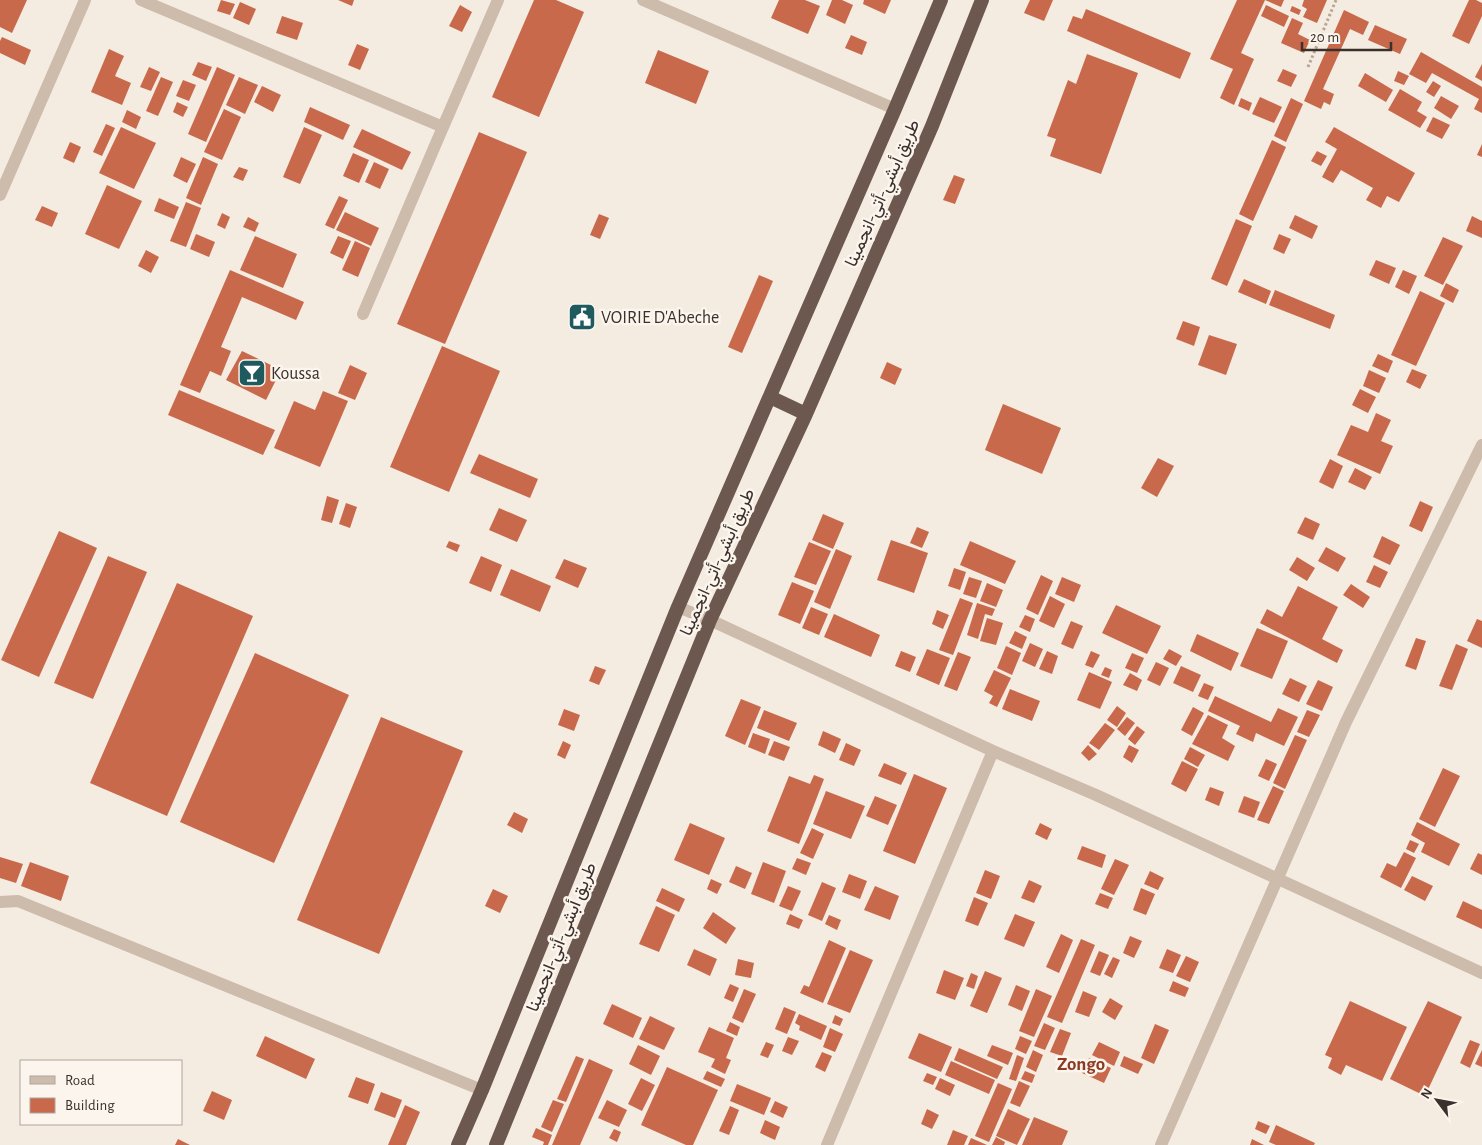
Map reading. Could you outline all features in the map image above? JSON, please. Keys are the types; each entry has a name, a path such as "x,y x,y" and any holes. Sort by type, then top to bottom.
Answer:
{"highway":[{"path":"458,1145 678,607 941,0"},
{"name":"طريق أبشي-أتي-انجمينا","path":"496,1145 710,620 806,414 932,126 982,0"},
{"path":"770,398 806,414"}],"street":[{"path":"0,195 86,0"},
{"path":"141,0 443,127"},
{"path":"363,314 498,0"},
{"path":"643,0 895,109"},
{"path":"1161,1145 1346,722 1482,445"},
{"path":"678,607 994,751 1096,795 1482,973"},
{"path":"827,1145 994,751"},
{"path":"0,902 18,901 482,1090"}],"path":[{"path":"1308,67 1336,0"}],"building":[{"path":"0,0 27,0 12,33 0,27"},
{"path":"221,0 235,4 230,15 217,11"},
{"path":"338,0 354,0 352,6"},
{"path":"534,0 556,0 584,12 539,117 492,97"},
{"path":"779,0 805,0 820,6 808,34 771,18"},
{"path":"832,0 842,0 853,5 845,24 826,15"},
{"path":"864,0 891,0 885,14 863,4"},
{"path":"1030,0 1053,0 1044,21 1024,13"},
{"path":"1237,0 1265,0 1241,53 1254,59 1234,105 1220,98 1233,69 1210,59"},
{"path":"1265,0 1284,0 1281,7"},
{"path":"1304,0 1327,0 1317,23 1303,17 1307,9 1302,6"},
{"path":"1469,0 1476,0 1482,3 1482,16 1469,44 1452,36"},
{"path":"240,2 256,9 249,25 233,18"},
{"path":"460,5 472,12 462,32 449,26"},
{"path":"1266,5 1289,16 1284,27 1261,16"},
{"path":"1292,6 1301,10 1299,15 1290,11"},
{"path":"1086,9 1191,53 1180,79 1067,31 1073,16 1082,19"},
{"path":"1344,10 1369,22 1363,35 1350,29 1323,89 1334,94 1330,105 1324,102 1321,109 1304,101"},
{"path":"282,16 303,23 297,40 276,33"},
{"path":"1292,18 1303,23 1298,34 1310,40 1304,53 1281,43"},
{"path":"1375,25 1407,39 1400,54 1368,40"},
{"path":"851,35 867,42 862,55 845,48"},
{"path":"2,37 31,50 25,65 0,53"},
{"path":"357,44 369,49 360,70 348,65"},
{"path":"109,49 124,56 115,76 131,83 122,105 91,92"},
{"path":"658,50 709,71 696,104 645,83"},
{"path":"1421,52 1482,87 1482,113 1474,109 1479,99 1432,73 1426,83 1409,74"},
{"path":"1087,54 1138,73 1101,174 1050,156 1056,139 1047,136 1068,80 1076,84"},
{"path":"198,62 212,67 206,81 192,75"},
{"path":"1482,64 1482,81 1475,77"},
{"path":"149,67 160,72 151,91 140,87"},
{"path":"217,67 235,75 206,142 188,134"},
{"path":"1283,69 1297,75 1291,87 1277,81"},
{"path":"1398,71 1409,76 1404,85 1394,81"},
{"path":"1365,73 1393,90 1386,102 1358,86"},
{"path":"161,77 173,82 158,116 146,111"},
{"path":"239,77 258,85 245,114 226,105"},
{"path":"183,80 196,85 189,101 176,96"},
{"path":"1433,81 1441,86 1434,97 1426,92"},
{"path":"262,86 281,95 273,112 254,102"},
{"path":"1400,89 1422,102 1417,111 1427,117 1420,128 1388,110"},
{"path":"1441,96 1459,106 1451,119 1434,108"},
{"path":"1260,97 1282,107 1274,123 1252,114"},
{"path":"1241,98 1252,103 1249,111 1238,106"},
{"path":"1291,98 1303,104 1286,142 1274,136"},
{"path":"177,102 188,107 183,117 173,112"},
{"path":"310,107 350,125 343,140 304,122"},
{"path":"224,109 241,117 222,160 204,152"},
{"path":"127,110 141,117 136,129 122,122"},
{"path":"1433,117 1450,125 1442,139 1426,131"},
{"path":"106,124 115,128 102,156 93,152"},
{"path":"121,127 156,143 134,189 99,173"},
{"path":"304,127 322,135 300,184 283,177"},
{"path":"1334,127 1415,173 1399,202 1387,196 1381,208 1366,200 1373,188 1341,170 1333,183 1322,177 1337,149 1325,142"},
{"path":"362,129 411,152 402,170 353,147"},
{"path":"479,132 527,152 445,344 397,324"},
{"path":"1272,140 1286,147 1253,221 1239,214"},
{"path":"70,142 81,147 74,163 63,158"},
{"path":"1482,144 1482,157 1477,155"},
{"path":"1317,151 1327,156 1321,166 1311,161"},
{"path":"353,153 369,160 359,183 343,176"},
{"path":"181,157 196,164 187,183 173,176"},
{"path":"203,157 218,164 201,205 186,198"},
{"path":"374,162 389,169 380,189 365,182"},
{"path":"239,167 248,170 243,181 233,177"},
{"path":"954,175 965,179 955,204 943,200"},
{"path":"107,185 142,201 119,249 85,234"},
{"path":"339,196 348,200 334,229 325,225"},
{"path":"159,198 179,207 174,219 154,211"},
{"path":"186,202 201,208 186,247 170,241"},
{"path":"42,206 58,213 52,227 35,220"},
{"path":"345,212 379,228 371,246 336,230"},
{"path":"222,213 230,217 225,229 217,225"},
{"path":"599,214 609,218 600,239 590,235"},
{"path":"1295,215 1318,226 1312,239 1289,228"},
{"path":"1472,216 1482,221 1482,238 1466,231"},
{"path":"248,217 259,223 255,232 243,227"},
{"path":"1236,219 1252,226 1227,286 1211,279"},
{"path":"196,234 215,242 209,257 190,249"},
{"path":"1279,234 1291,239 1284,254 1273,249"},
{"path":"255,236 297,254 283,288 240,270"},
{"path":"338,236 351,241 343,259 330,253"},
{"path":"1443,237 1463,246 1443,285 1424,276"},
{"path":"355,241 370,248 358,277 342,270"},
{"path":"146,250 159,257 151,273 138,266"},
{"path":"1376,260 1396,268 1389,284 1369,275"},
{"path":"230,270 304,302 296,320 242,297 221,347 231,351 221,376 210,371 200,393 180,385"},
{"path":"1403,270 1417,276 1409,294 1395,287"},
{"path":"759,275 773,281 742,353 728,347"},
{"path":"1244,279 1271,291 1266,304 1238,292"},
{"path":"1446,283 1459,290 1453,303 1440,296"},
{"path":"1275,290 1335,315 1330,329 1269,305"},
{"path":"1420,291 1445,303 1416,366 1391,355"},
{"path":"1183,321 1200,327 1194,346 1176,339"},
{"path":"1209,335 1237,344 1226,375 1198,365"},
{"path":"442,346 500,371 449,492 390,467"},
{"path":"242,351 281,370 266,400 226,380"},
{"path":"1378,354 1393,361 1388,373 1372,366"},
{"path":"887,362 902,369 895,385 880,378"},
{"path":"350,365 367,373 355,400 338,393"},
{"path":"1412,369 1427,375 1420,389 1406,382"},
{"path":"1369,370 1386,378 1379,393 1363,386"},
{"path":"1360,389 1376,397 1368,413 1352,405"},
{"path":"179,390 275,430 263,455 168,415"},
{"path":"323,391 348,401 320,467 274,448 294,401 315,410"},
{"path":"1003,404 1061,428 1042,474 985,450"},
{"path":"1376,413 1391,420 1381,441 1393,446 1380,474 1337,455 1351,425 1368,432"},
{"path":"479,454 538,479 530,498 470,473"},
{"path":"1158,458 1174,466 1157,497 1141,488"},
{"path":"1330,459 1343,466 1333,489 1319,482"},
{"path":"1355,468 1372,477 1365,490 1348,482"},
{"path":"327,496 339,500 332,523 321,520"},
{"path":"1420,501 1433,507 1422,532 1409,526"},
{"path":"346,503 357,507 350,528 339,524"},
{"path":"499,508 527,520 517,542 489,530"},
{"path":"823,514 844,523 833,549 812,540"},
{"path":"1305,517 1320,524 1313,540 1297,533"},
{"path":"917,527 929,532 922,548 910,543"},
{"path":"59,531 97,548 39,677 1,660"},
{"path":"1382,536 1400,545 1390,565 1373,557"},
{"path":"891,540 928,553 914,593 877,580"},
{"path":"449,541 460,545 457,552 446,547"},
{"path":"970,541 1016,561 1005,584 960,565"},
{"path":"809,542 831,551 816,585 794,577"},
{"path":"1326,547 1346,558 1338,572 1318,561"},
{"path":"836,549 852,556 830,609 814,602"},
{"path":"108,556 147,572 93,699 54,683"},
{"path":"481,556 502,565 491,592 469,583"},
{"path":"1297,557 1315,568 1307,581 1289,570"},
{"path":"564,559 587,568 578,588 555,578"},
{"path":"1374,565 1388,572 1380,588 1366,582"},
{"path":"954,568 966,572 960,590 948,586"},
{"path":"511,569 551,586 540,612 500,595"},
{"path":"1041,575 1053,581 1038,615 1026,609"},
{"path":"969,577 982,581 976,598 963,594"},
{"path":"1062,577 1081,585 1074,602 1055,594"},
{"path":"792,582 814,591 800,624 778,615"},
{"path":"177,583 253,616 167,816 90,783"},
{"path":"987,583 1003,590 996,607 980,601"},
{"path":"1351,584 1370,597 1363,608 1343,595"},
{"path":"1298,586 1338,607 1322,639 1343,650 1337,663 1260,623 1267,609 1282,617"},
{"path":"1050,596 1065,604 1054,628 1039,621"},
{"path":"960,598 973,603 953,655 939,650"},
{"path":"977,603 995,609 992,616 985,614 978,639 967,635"},
{"path":"1116,605 1161,626 1147,654 1102,633"},
{"path":"811,607 828,614 819,635 802,628"},
{"path":"937,610 949,615 943,629 932,624"},
{"path":"834,614 880,635 871,657 824,637"},
{"path":"1025,615 1035,619 1030,632 1019,627"},
{"path":"987,618 1003,623 996,645 980,641"},
{"path":"1477,619 1482,621 1482,648 1467,641"},
{"path":"1071,621 1083,626 1073,649 1061,644"},
{"path":"1257,628 1288,641 1272,679 1240,666"},
{"path":"1015,631 1027,637 1022,649 1009,643"},
{"path":"1197,634 1239,653 1231,671 1190,651"},
{"path":"1416,638 1426,641 1416,670 1405,666"},
{"path":"1030,643 1043,649 1035,667 1022,661"},
{"path":"1456,644 1468,649 1452,690 1439,686"},
{"path":"1006,646 1021,653 1012,675 997,668"},
{"path":"927,649 950,658 939,685 916,675"},
{"path":"1169,649 1182,656 1176,666 1163,659"},
{"path":"901,651 916,657 910,672 895,666"},
{"path":"1047,651 1058,656 1052,674 1039,669"},
{"path":"1091,651 1100,655 1093,668 1085,665"},
{"path":"958,652 971,657 957,691 944,686"},
{"path":"255,653 349,695 274,863 180,822"},
{"path":"1132,653 1144,658 1137,673 1125,668"},
{"path":"1156,662 1169,668 1160,686 1147,680"},
{"path":"595,666 606,670 599,685 589,681"},
{"path":"1181,666 1201,675 1193,692 1173,683"},
{"path":"1105,667 1112,670 1109,678 1101,675"},
{"path":"994,670 1011,678 997,707 989,703 993,696 984,691"},
{"path":"1089,672 1112,682 1100,709 1077,700"},
{"path":"1130,673 1142,680 1137,691 1123,685"},
{"path":"1290,678 1307,686 1299,702 1282,694"},
{"path":"1318,680 1333,687 1322,711 1306,704"},
{"path":"1204,683 1214,687 1208,700 1198,696"},
{"path":"1010,689 1040,701 1032,721 1002,709"},
{"path":"1215,696 1271,722 1278,708 1298,717 1284,746 1256,733 1253,742 1236,734 1240,726 1208,711"},
{"path":"741,699 761,707 745,745 725,736"},
{"path":"1117,706 1126,713 1117,727 1107,720"},
{"path":"1193,707 1204,713 1192,736 1181,730"},
{"path":"564,709 580,715 574,731 558,725"},
{"path":"764,710 797,723 789,741 757,728"},
{"path":"1307,710 1320,715 1309,737 1297,732"},
{"path":"1208,715 1228,725 1222,738 1235,746 1228,761 1192,744"},
{"path":"381,717 463,751 379,954 297,920"},
{"path":"1127,717 1135,723 1125,736 1117,729"},
{"path":"1105,723 1115,730 1099,750 1089,743"},
{"path":"1137,726 1145,732 1135,745 1128,739"},
{"path":"823,731 841,739 835,753 818,745"},
{"path":"753,733 770,739 765,754 748,747"},
{"path":"1295,735 1307,740 1285,789 1273,783"},
{"path":"563,741 571,745 565,759 557,755"},
{"path":"774,741 790,747 784,761 768,755"},
{"path":"846,743 861,750 854,766 839,760"},
{"path":"1088,745 1097,754 1089,761 1081,753"},
{"path":"1129,745 1139,750 1132,763 1123,757"},
{"path":"1190,747 1205,755 1198,767 1184,759"},
{"path":"1266,759 1277,764 1269,781 1258,776"},
{"path":"1182,761 1198,769 1186,792 1171,784"},
{"path":"884,763 907,773 901,785 878,776"},
{"path":"1443,768 1460,776 1435,827 1419,819"},
{"path":"914,774 947,788 915,864 883,851"},
{"path":"814,775 824,779 799,844 767,831 789,776 810,784"},
{"path":"1273,786 1284,791 1269,824 1257,820"},
{"path":"1210,787 1224,792 1219,806 1205,800"},
{"path":"826,791 865,806 851,839 813,824"},
{"path":"875,796 897,805 888,825 866,816"},
{"path":"1244,796 1260,802 1254,818 1238,812"},
{"path":"514,812 528,819 522,833 507,825"},
{"path":"1417,822 1460,844 1449,866 1421,852 1425,843 1411,835"},
{"path":"690,823 725,838 709,875 674,860"},
{"path":"1040,823 1052,829 1047,840 1035,834"},
{"path":"812,828 824,834 813,859 800,853"},
{"path":"1410,840 1419,844 1414,853 1406,849"},
{"path":"1082,846 1106,855 1102,868 1077,859"},
{"path":"1404,852 1416,858 1401,888 1380,877 1387,863 1396,867"},
{"path":"1478,853 1482,855 1482,875 1470,869"},
{"path":"0,857 23,864 16,883 0,878"},
{"path":"797,858 811,863 806,875 792,869"},
{"path":"1115,859 1129,865 1114,895 1101,889"},
{"path":"30,862 69,876 61,901 21,886"},
{"path":"763,862 786,871 774,903 751,894"},
{"path":"736,866 752,873 745,889 729,882"},
{"path":"985,870 1000,876 991,899 976,893"},
{"path":"1150,871 1164,878 1158,890 1144,884"},
{"path":"849,874 867,881 860,899 842,892"},
{"path":"1412,876 1433,886 1425,901 1404,890"},
{"path":"711,879 722,884 717,894 707,889"},
{"path":"1029,880 1042,886 1034,903 1021,898"},
{"path":"822,882 836,888 822,921 808,915"},
{"path":"788,886 801,891 792,911 779,906"},
{"path":"875,886 899,896 890,920 864,910"},
{"path":"662,888 685,899 679,912 656,901"},
{"path":"1141,888 1155,894 1146,915 1133,910"},
{"path":"493,889 508,896 500,913 485,906"},
{"path":"1100,893 1113,898 1108,909 1095,904"},
{"path":"974,897 988,903 978,926 965,921"},
{"path":"1463,901 1482,910 1482,929 1456,917"},
{"path":"656,906 675,915 659,952 639,944"},
{"path":"713,912 736,928 726,944 703,928"},
{"path":"790,914 803,920 799,929 786,924"},
{"path":"1015,914 1035,922 1024,947 1004,939"},
{"path":"829,915 841,920 837,930 825,924"},
{"path":"1061,934 1073,940 1059,973 1046,967"},
{"path":"1130,936 1142,941 1134,958 1123,953"},
{"path":"1081,939 1095,945 1062,1023 1047,1017"},
{"path":"829,940 846,948 823,1003 800,993 804,985 809,987"},
{"path":"694,949 717,959 710,976 687,965"},
{"path":"1167,949 1181,955 1173,973 1159,968"},
{"path":"850,950 873,960 850,1013 827,1004"},
{"path":"1099,951 1109,955 1100,976 1090,972"},
{"path":"1186,956 1199,962 1190,982 1176,976"},
{"path":"1113,957 1120,960 1112,978 1104,974"},
{"path":"738,959 754,963 751,978 735,975"},
{"path":"944,970 964,978 955,1000 936,993"},
{"path":"985,971 1002,978 987,1013 970,1006"},
{"path":"971,973 978,976 974,989 966,986"},
{"path":"1173,981 1189,988 1185,997 1169,991"},
{"path":"730,984 739,988 733,1002 724,998"},
{"path":"1016,985 1030,991 1022,1011 1008,1005"},
{"path":"744,989 756,994 743,1023 732,1018"},
{"path":"1036,989 1052,996 1034,1037 1019,1031"},
{"path":"1083,991 1097,997 1089,1017 1075,1012"},
{"path":"1110,998 1123,1006 1115,1020 1102,1012"},
{"path":"1350,1001 1407,1027 1382,1081 1346,1065 1341,1075 1328,1068 1332,1058 1325,1055"},
{"path":"1428,1001 1462,1017 1425,1096 1390,1079"},
{"path":"612,1004 642,1018 633,1038 603,1024"},
{"path":"784,1007 796,1012 787,1034 775,1029"},
{"path":"799,1014 827,1026 821,1040 799,1030 800,1026 795,1023"},
{"path":"835,1015 843,1019 840,1026 832,1023"},
{"path":"650,1016 675,1028 664,1050 639,1039"},
{"path":"730,1022 740,1027 737,1036 726,1031"},
{"path":"1044,1023 1055,1028 1045,1050 1034,1046"},
{"path":"1155,1024 1169,1030 1154,1064 1141,1058"},
{"path":"709,1027 734,1038 726,1058 731,1060 725,1074 711,1067 715,1059 698,1052"},
{"path":"830,1028 843,1034 835,1052 823,1047"},
{"path":"1060,1029 1071,1033 1062,1056 1050,1052"},
{"path":"919,1033 952,1047 941,1072 908,1058"},
{"path":"265,1036 315,1059 306,1079 256,1056"},
{"path":"1020,1036 1032,1041 1026,1054 1015,1049"},
{"path":"788,1037 799,1041 792,1055 782,1051"},
{"path":"1470,1040 1480,1044 1470,1068 1460,1063"},
{"path":"766,1042 774,1045 768,1058 760,1055"},
{"path":"1099,1042 1120,1052 1114,1066 1092,1055"},
{"path":"638,1045 660,1056 651,1075 629,1064"},
{"path":"992,1045 1013,1053 1008,1065 987,1056"},
{"path":"959,1048 1003,1067 997,1079 954,1060"},
{"path":"1033,1050 1043,1055 1036,1072 1026,1067"},
{"path":"1482,1050 1482,1067 1475,1064"},
{"path":"822,1052 832,1056 825,1072 815,1067"},
{"path":"1017,1055 1024,1058 1016,1081 1009,1079"},
{"path":"576,1056 584,1059 566,1102 557,1099"},
{"path":"1124,1056 1143,1064 1138,1074 1120,1066"},
{"path":"1089,1058 1111,1068 1104,1083 1082,1073"},
{"path":"589,1059 613,1070 580,1145 552,1145"},
{"path":"951,1061 995,1080 989,1094 945,1075"},
{"path":"667,1067 718,1090 693,1145 686,1145 641,1125"},
{"path":"707,1071 725,1079 721,1087 703,1079"},
{"path":"1025,1071 1035,1075 1032,1083 1021,1079"},
{"path":"927,1073 937,1077 933,1085 923,1081"},
{"path":"356,1077 375,1084 368,1104 348,1097"},
{"path":"641,1078 655,1085 642,1111 628,1104"},
{"path":"940,1078 955,1085 950,1096 935,1089"},
{"path":"1019,1081 1030,1086 1020,1107 1010,1103"},
{"path":"998,1083 1012,1089 989,1142 975,1136"},
{"path":"737,1084 771,1098 764,1115 730,1101"},
{"path":"212,1091 232,1100 224,1120 203,1111"},
{"path":"381,1092 402,1100 395,1118 374,1110"},
{"path":"553,1100 564,1104 552,1132 541,1127"},
{"path":"607,1100 627,1110 619,1127 598,1118"},
{"path":"775,1101 788,1107 783,1118 770,1112"},
{"path":"405,1105 420,1112 406,1145 388,1145"},
{"path":"730,1106 739,1110 729,1135 719,1131"},
{"path":"927,1109 939,1115 932,1129 921,1124"},
{"path":"1008,1109 1030,1119 1017,1145 996,1136"},
{"path":"1034,1117 1068,1131 1062,1145 1022,1145"},
{"path":"765,1120 780,1127 775,1140 760,1133"},
{"path":"1258,1121 1270,1126 1266,1134 1255,1129"},
{"path":"1276,1125 1315,1143 1314,1145 1276,1145 1269,1142"},
{"path":"536,1128 552,1135 548,1145 543,1145 544,1142 532,1137"},
{"path":"614,1129 621,1132 617,1142 609,1138"},
{"path":"953,1130 968,1136 964,1145 947,1145"},
{"path":"996,1137 1005,1142 1004,1145 992,1145"},
{"path":"971,1138 987,1145 968,1145"},
{"path":"178,1139 190,1145 175,1145"},
{"path":"1252,1139 1264,1145 1250,1145"}],"place":[{"name":"VOIRIE D'Abeche","path":"582,317"},
{"name":"Koussa","path":"252,373"}],"district":[{"name":"Zongo","path":"1081,1063"}]}
